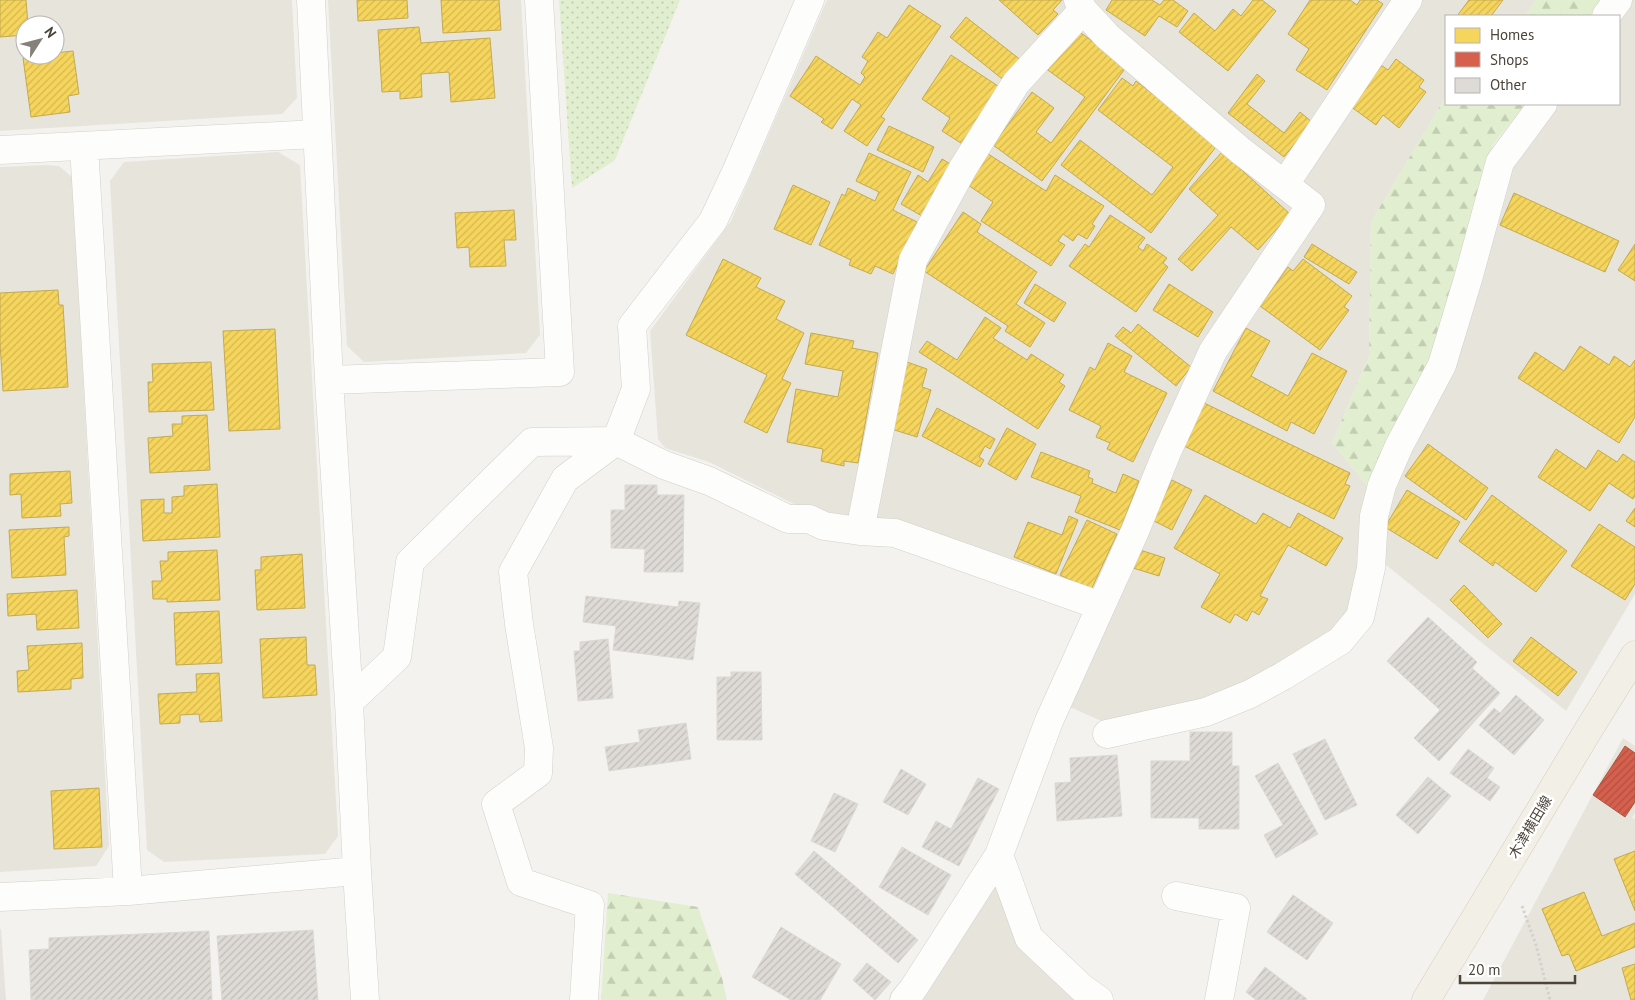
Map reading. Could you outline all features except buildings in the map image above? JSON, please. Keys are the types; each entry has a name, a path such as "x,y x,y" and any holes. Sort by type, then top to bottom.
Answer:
{"main road":[{"name":"木津横田線","path":"1426,1000 1635,655"}],"street":[{"path":"311,0 329,380 349,702 364,1000"},
{"path":"329,380 560,372 539,0"},
{"path":"584,1000 590,905 521,882 496,804 538,773 539,748 519,624 513,572 565,479 616,441 636,389 632,326 713,221 810,0"},
{"path":"1285,184 1408,0"},
{"path":"1607,15 1618,0"},
{"path":"860,531 913,260 963,168 1016,84 1081,5 1114,43 1241,151 1310,205 1213,351 1049,722 999,855 904,1000"},
{"path":"1107,734 1206,712 1250,694 1340,641 1360,617 1371,568 1374,516 1382,485 1399,446 1442,365 1500,162 1542,105"},
{"path":"0,150 317,134"},
{"path":"84,146 128,891"},
{"path":"349,702 397,657 410,562 532,442 616,441 664,465 709,481 788,519 809,518 824,526 895,533 1101,606"},
{"path":"999,855 1029,938 1082,988 1099,1000"},
{"path":"0,898 128,891 357,871"},
{"path":"1176,896 1236,908 1219,1000"}],"path":[{"path":"1498,879 1524,909 1536,945 1550,1000"}],"shaded area":[{"path":"0,0 292,0 297,98 282,114 0,131"},
{"path":"328,0 521,0 540,335 526,353 364,362 347,346"},
{"path":"827,0 1070,0 1064,26 914,239 849,516 802,508 709,462 665,448 658,439 650,331 731,221"},
{"path":"1092,0 1402,0 1281,171 1102,19"},
{"path":"1414,0 1536,0 1526,15 1445,15 1445,99 1371,222 1369,356 1332,443 1373,493 1350,611 1329,635 1238,686 1176,714 1117,728 1070,707 1206,377 1324,200 1296,183"},
{"path":"1631,0 1635,0 1635,594 1566,711 1380,560 1381,524 1511,165 1555,105 1620,105 1620,16"},
{"path":"1076,24 1291,202 1294,211 1096,593 876,522 870,514 931,236 1001,119"},
{"path":"278,152 300,165 338,836 325,854 164,862 147,850 110,181 124,162"},
{"path":"59,166 72,177 109,846 96,866 0,872 0,167"},
{"path":"1623,738 1635,746 1635,813 1632,818 1635,819 1635,1000 1483,1000"},
{"path":"997,851 1079,1000 917,1000"},
{"path":"1,929 6,1000 0,1000"}],"green space":[{"path":"559,0 680,0 615,160 572,188"},
{"path":"1536,0 1604,0 1593,15 1526,15"},
{"path":"1445,99 1445,105 1524,105 1493,145 1431,360 1373,493 1332,443 1369,356 1371,222"},
{"path":"608,893 698,907 722,978 727,1000 601,1000"}]}
